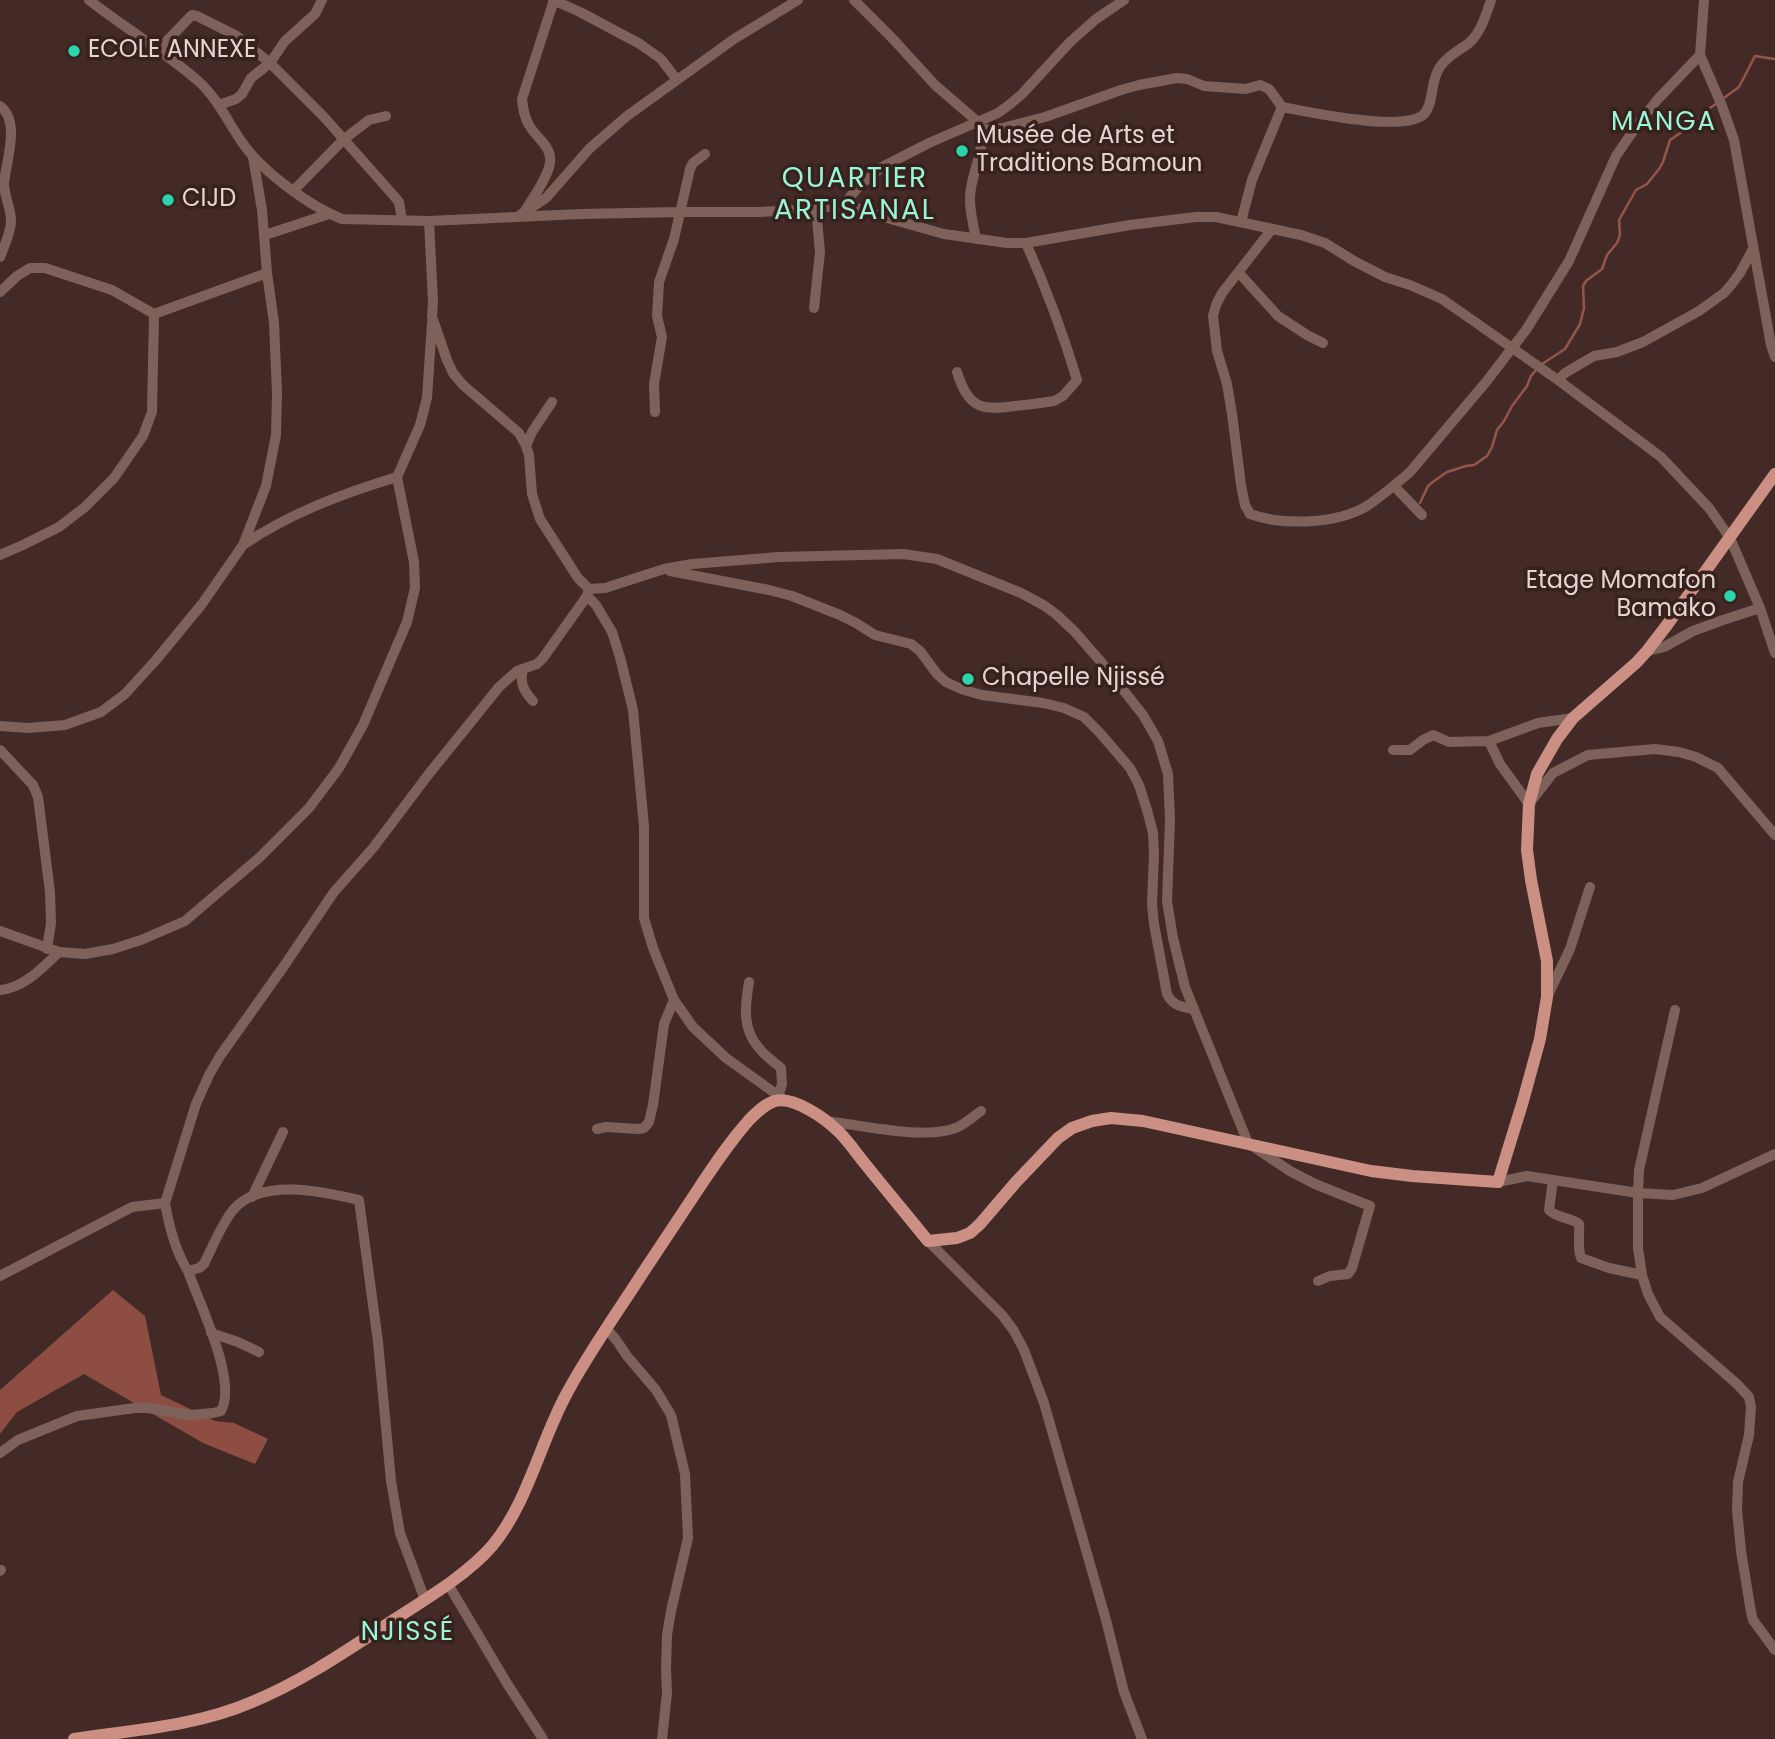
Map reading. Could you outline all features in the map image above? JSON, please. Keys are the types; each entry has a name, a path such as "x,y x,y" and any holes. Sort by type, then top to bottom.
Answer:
{"main road":[{"path":"74,1739 197,1720 251,1703 311,1672 425,1600 481,1556 500,1534 525,1489 544,1439 568,1391 666,1237 740,1132 765,1106 783,1097 826,1121 839,1132 928,1241 957,1238 970,1233 1058,1138 1072,1128 1111,1118 1143,1121 1371,1171 1498,1182 1540,1039 1547,997 1547,961 1531,880 1528,850 1527,825 1533,787 1542,764 1573,718 1636,663 1647,650 1775,474"}],"street":[{"path":"89,0 197,80 219,105 253,157 313,205 342,219 429,221 522,214 759,212 816,209 844,204 944,234 1007,243 1026,243 1108,228 1196,217 1216,217 1241,222 1325,243 1374,271 1428,292 1461,312 1558,380 1667,462 1709,508 1730,537 1760,608 1770,620 1775,653"},
{"path":"219,105 242,94 251,78 270,62 285,41 315,14 322,0"},
{"path":"522,214 551,161 548,150 529,127 524,116 522,99 554,0 640,44 661,59 677,80"},
{"path":"522,214 546,198 568,172 627,116 750,28 798,0"},
{"path":"854,0 935,85 980,126 1002,128 1045,117 1121,90 1177,78 1204,86 1245,89 1260,85 1269,89 1282,107 1366,121 1413,120 1425,113 1440,67 1454,52 1475,37 1483,24 1491,0"},
{"path":"844,204 861,184 882,167 929,143 980,126 1009,105 1070,42 1096,19 1124,0"},
{"path":"1704,0 1700,55 1720,101 1739,159 1753,249 1775,357"},
{"path":"158,50 192,15 237,36 270,62 324,117 399,202 402,220"},
{"path":"1272,229 1222,293 1213,316 1213,331 1227,384 1245,505 1250,514 1263,519 1295,521 1337,518 1367,506 1410,471 1513,349 1569,261 1616,156 1658,99 1700,55"},
{"path":"0,106 7,112 10,120 9,156 4,184 11,220 0,257"},
{"path":"1241,222 1252,180 1282,107"},
{"path":"294,190 343,140 369,120 386,116"},
{"path":"976,239 970,200 981,155 980,126"},
{"path":"655,412 654,384 662,337 657,316 659,282 674,239 690,169 693,163 705,154"},
{"path":"0,726 28,728 65,725 102,712 125,694 156,660 202,604 243,545 265,486 276,435 274,323 265,235 253,157"},
{"path":"814,308 820,252 816,209"},
{"path":"265,235 329,214"},
{"path":"0,931 59,953 85,954 141,940 185,921 260,857 309,808 339,768 363,725 398,645 415,588 414,562 397,477 420,425 427,398 432,317 429,221"},
{"path":"957,372 968,396 977,404 990,409 1054,401 1063,396 1077,380 1066,341 1026,243"},
{"path":"1558,380 1594,356 1617,352 1643,342 1699,311 1731,285 1753,249"},
{"path":"0,292 30,268 45,268 112,290 154,314 267,273"},
{"path":"1239,273 1278,316 1323,343"},
{"path":"0,555 59,527 85,507 114,478 143,436 152,412 154,314"},
{"path":"432,317 453,373 514,429 526,446 534,504 540,519 612,632 633,710 644,826 644,918 674,1000 693,1027 726,1058 783,1097"},
{"path":"526,446 552,402"},
{"path":"243,545 329,500 397,477"},
{"path":"1394,486 1422,514"},
{"path":"0,1454 18,1440 77,1416 135,1408 190,1416 221,1411 226,1396 225,1372 188,1271 179,1256 165,1203 196,1104 209,1074 334,892 373,848 499,687 543,658 588,593 664,569 692,564 779,557 903,554 923,556 937,559 1021,593 1045,606 1075,632 1143,715 1158,741 1168,774 1170,798 1167,901 1173,938 1185,987 1248,1143 1290,1171 1370,1206 1348,1274 1318,1280"},
{"path":"664,569 792,596 840,615 875,635 911,644 920,650 937,674 961,689 982,695 1054,705 1084,718 1130,768 1139,785 1153,833 1152,904 1167,994 1171,1002 1178,1006 1194,1009"},
{"path":"1647,650 1664,647 1693,631 1760,608"},
{"path":"523,669 520,677 522,684 533,701"},
{"path":"1392,750 1410,750 1433,735 1449,742 1489,741 1538,723 1573,718"},
{"path":"1489,741 1500,764 1529,804 1553,772 1588,755 1655,749 1696,757 1718,768 1775,835"},
{"path":"0,750 33,785 38,797 50,892 51,923 47,949"},
{"path":"1547,997 1570,949 1590,887"},
{"path":"0,990 14,988 59,953"},
{"path":"749,982 746,1022 760,1049 781,1068 783,1097"},
{"path":"597,1129 639,1129 649,1122 664,1024 674,1000"},
{"path":"1675,1010 1639,1170 1638,1248 1642,1275 1660,1317 1749,1396 1749,1435 1738,1482 1737,1510 1741,1551 1751,1612 1775,1650"},
{"path":"826,1121 913,1132 942,1132 960,1126 981,1111"},
{"path":"252,1197 283,1132"},
{"path":"1498,1182 1527,1176 1637,1193 1681,1194 1702,1188 1775,1154"},
{"path":"1553,1180 1549,1210 1553,1215 1577,1222 1580,1233 1578,1251 1581,1258 1609,1268 1642,1275"},
{"path":"188,1271 204,1264 233,1210 252,1197 291,1189 359,1200 378,1342 391,1481 400,1533 425,1600"},
{"path":"0,1276 132,1207 165,1203"},
{"path":"928,1241 1003,1316 1024,1350 1048,1414 1124,1692 1142,1739"},
{"path":"607,1329 656,1390 671,1415 685,1474 688,1538 667,1635 667,1693 662,1739"},
{"path":"211,1333 259,1352"},
{"path":"448,1584 543,1739"}],"shaded area":[{"path":"113,1290 145,1316 161,1395 215,1421 234,1423 268,1439 255,1464 203,1443 84,1374 17,1412 0,1434 0,1390"}],"waterway":[{"path":"1542,364 1565,349 1580,324 1584,308 1583,286 1602,269 1607,255 1620,235 1619,220 1636,190 1647,184 1659,169 1670,140 1739,87 1755,56 1775,59"},
{"path":"1420,503 1428,486 1434,481 1447,472 1474,465 1487,456 1497,430 1537,369"}],"place":[{"name":"ECOLE ANNEXE","path":"74,51"},
{"name":"Musée de Arts et Traditions Bamoun","path":"962,151"},
{"name":"CIJD","path":"168,200"},
{"name":"Etage Momafon Bamako","path":"1730,596"},
{"name":"Chapelle Njissé","path":"968,679"}],"district":[{"name":"MANGA","path":"1664,123"},
{"name":"QUARTIER ARTISANAL","path":"855,196"},
{"name":"NJISSÉ","path":"408,1633"}]}
